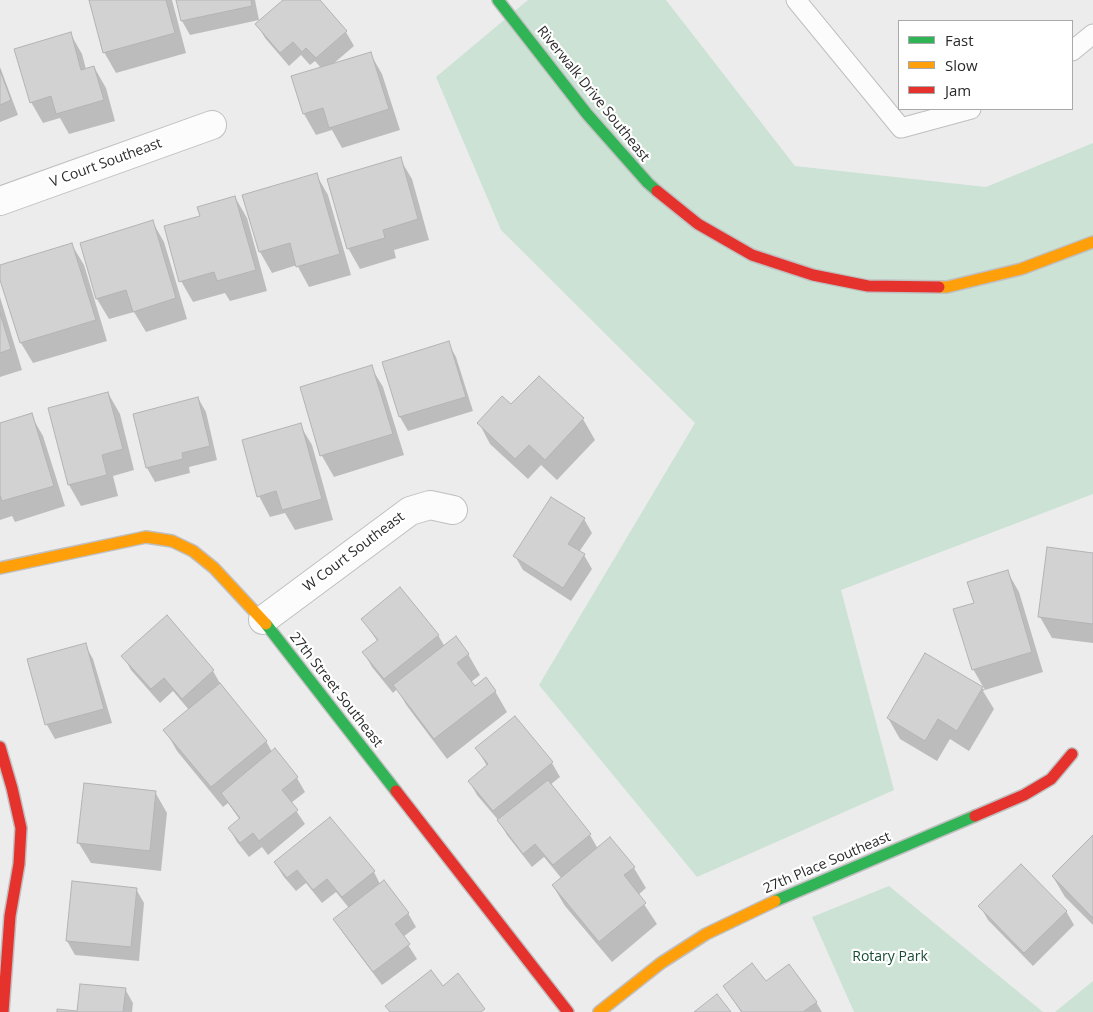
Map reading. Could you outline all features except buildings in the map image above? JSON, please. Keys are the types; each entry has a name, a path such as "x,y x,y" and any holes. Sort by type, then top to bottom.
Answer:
{"street":[{"name":"Riverwalk Drive Southeast","path":"498,0 587,114 648,183 698,224 752,255 813,275 868,286 947,287 1021,269 1093,242"},
{"name":"V Court Southeast","path":"0,201 212,125"},
{"name":"W Court Southeast","path":"263,620 410,511 430,505 453,510"},
{"name":"27th Street Southeast","path":"0,568 146,537 172,542 193,551 214,568 263,620 568,1012"},
{"path":"0,746 12,788 20,828 19,864 10,916 3,1012"},
{"name":"27th Place Southeast","path":"599,1012 661,963 706,934 786,896 1024,795 1051,779 1072,754"}],"lane":[{"path":"796,0 901,128 967,110"},
{"path":"1073,50 1093,34"}],"green space":[{"path":"528,0 666,0 795,166 986,187 1093,143 1093,494 841,590 894,790 697,877 539,685 695,423 501,230 436,77"},
{"name":"Rotary Park","path":"889,886 1043,1012 854,1012 812,917"},
{"path":"1093,981 1093,1012 1055,1012"}],"traffic: fast":[{"path":"498,0 587,114 657,191"},
{"path":"266,624 396,791"},
{"path":"775,901 975,816"}],"traffic: slow":[{"path":"939,287 947,287 1021,269 1093,242"},
{"path":"0,568 146,537 172,541 193,551 214,568 266,624"},
{"path":"599,1012 661,963 706,934 775,901"}],"traffic: jam":[{"path":"657,191 698,224 752,255 813,275 868,286 939,287"},
{"path":"0,747 21,828 19,864 10,916 3,1012"},
{"path":"975,816 1024,795 1051,779 1072,754"},
{"path":"396,791 568,1012"}]}
